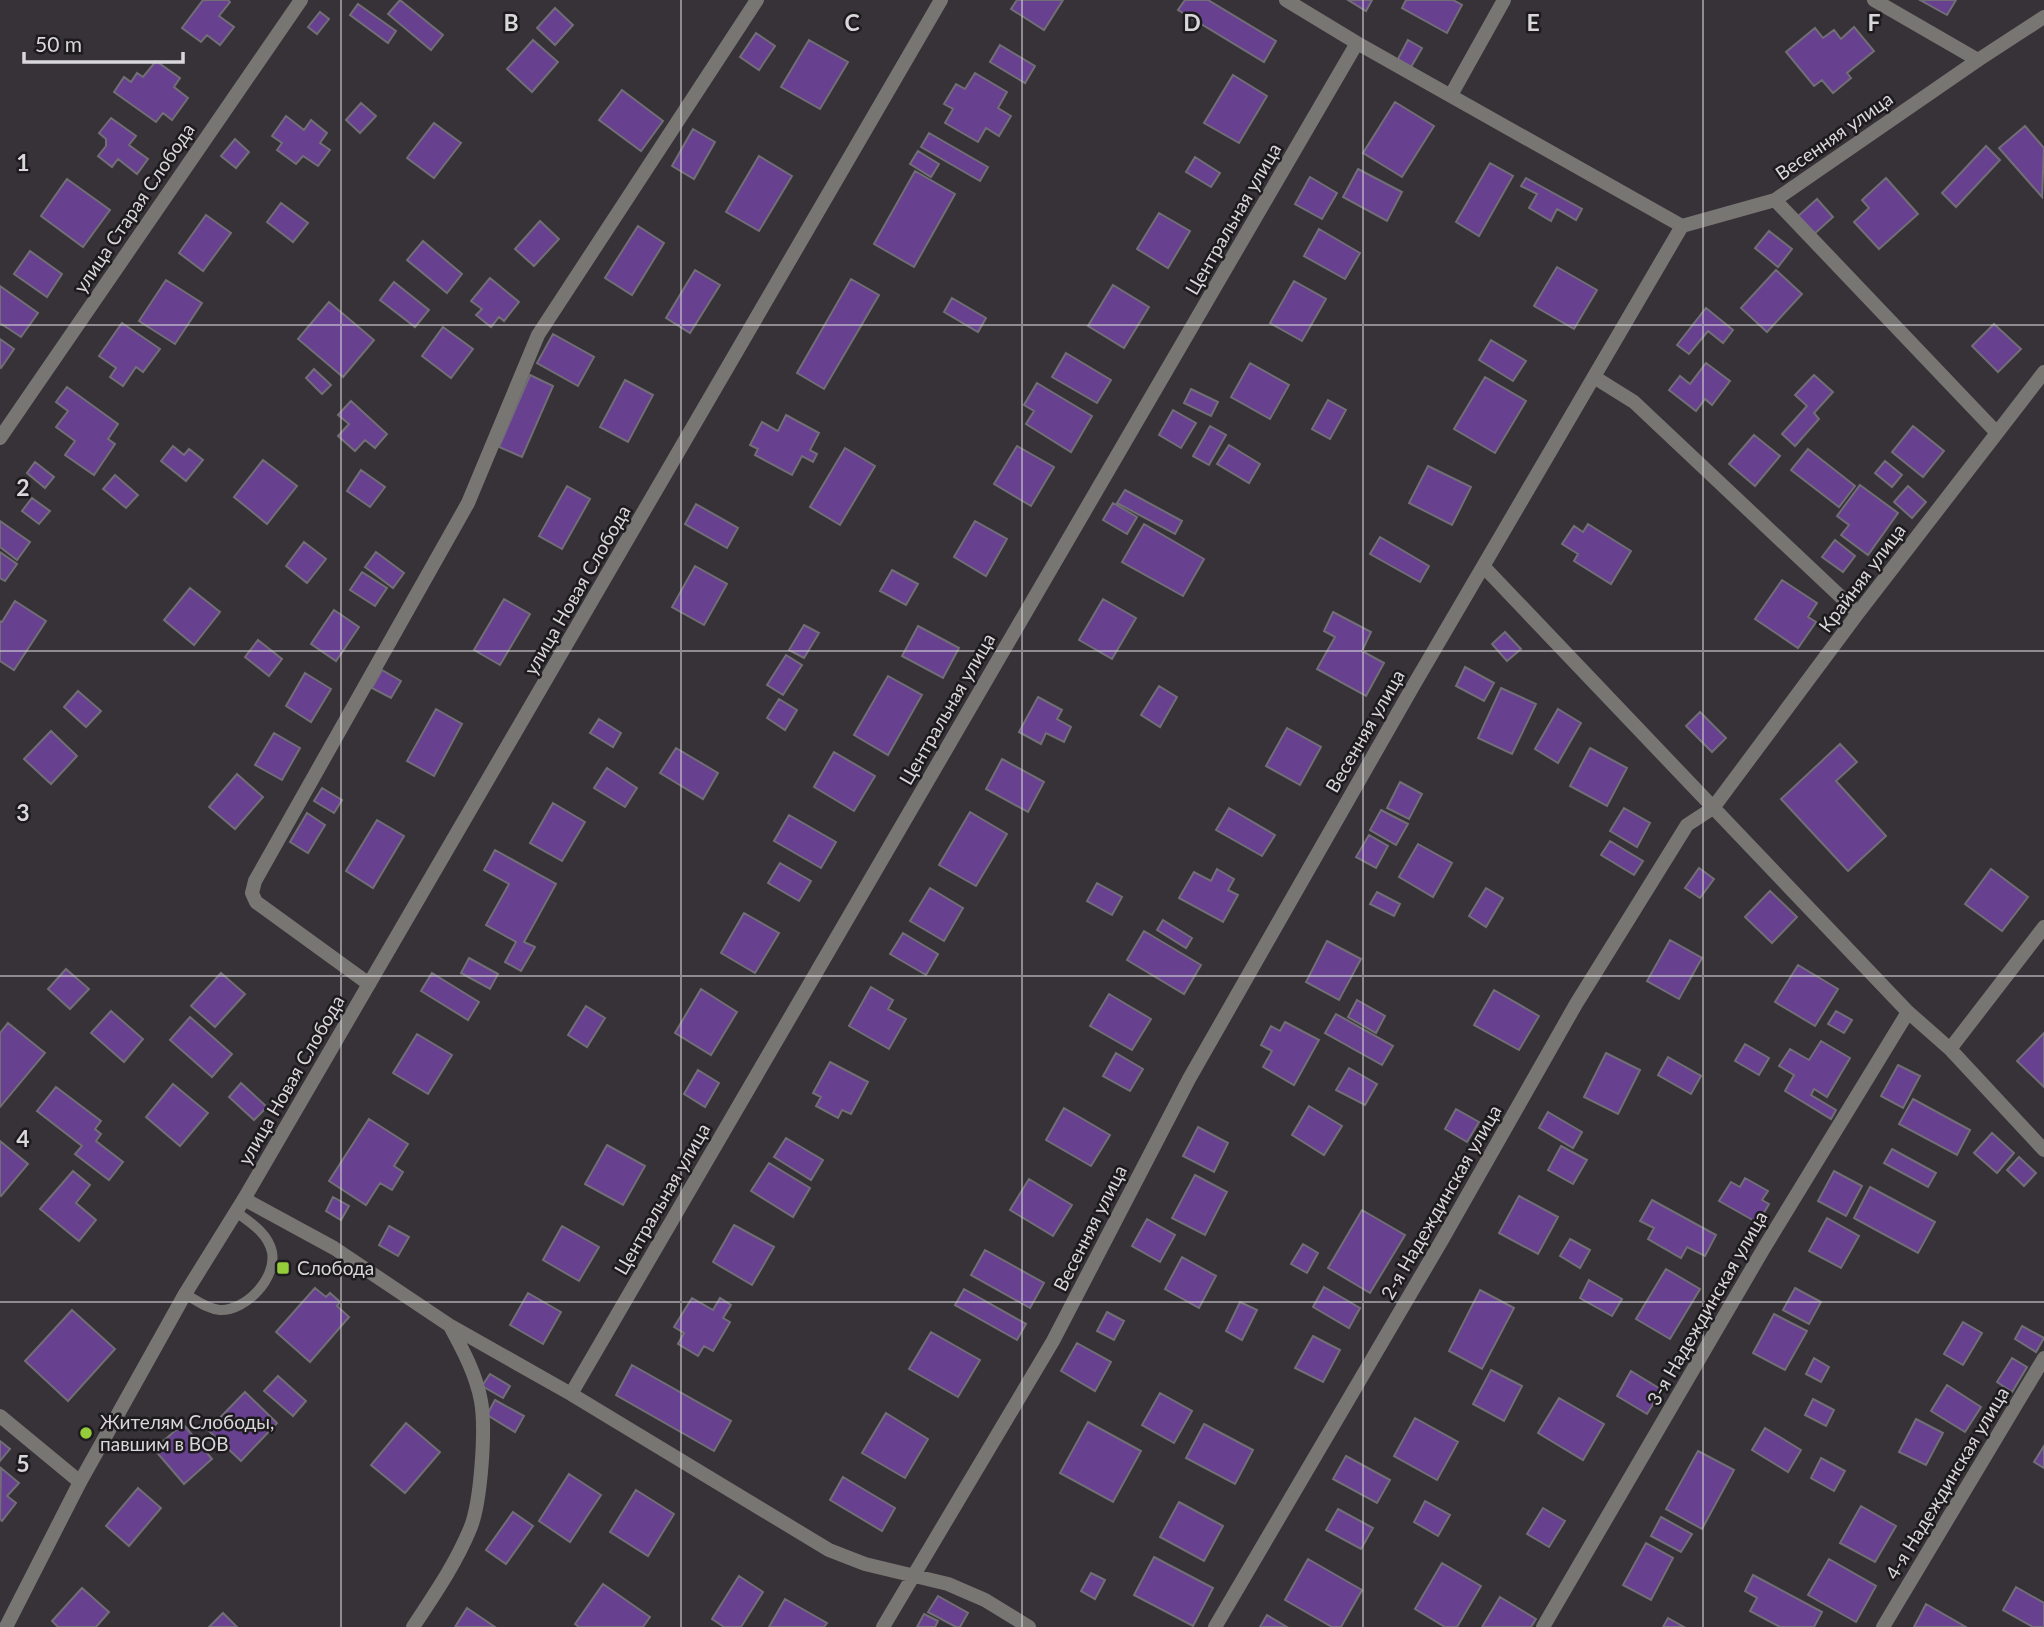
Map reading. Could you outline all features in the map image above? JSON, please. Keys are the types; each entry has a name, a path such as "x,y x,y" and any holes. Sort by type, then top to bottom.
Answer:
{"street":[{"name":"улица Старая Слобода","path":"0,438 301,0"},
{"path":"369,984 256,902 252,893 255,881 467,503 538,335 757,0"},
{"name":"улица Новая Слобода","path":"185,1294 244,1199 941,0"},
{"path":"1286,0 1357,43 1682,226"},
{"path":"1451,94 1504,0"},
{"path":"1874,0 1978,60"},
{"name":"Весенняя улица","path":"883,1627 1053,1341 1189,1079 1412,688 1682,226 1775,200 2044,17"},
{"name":"Центральная улица","path":"571,1394 1357,43"},
{"path":"1775,200 1997,433"},
{"name":"Крайняя улица","path":"1713,808 2044,372"},
{"path":"1594,377 1634,402 1858,614"},
{"path":"1483,567 1908,1012 1950,1049 2044,1150"},
{"name":"2-я Надеждинская улица","path":"1215,1627 1442,1240 1576,1004 1687,825 1713,808"},
{"path":"1950,1049 2044,927"},
{"name":"3-я Надеждинская улица","path":"1544,1627 1764,1248 1908,1012"},
{"path":"244,1199 449,1325 571,1394 829,1550 865,1564 948,1584 985,1600 1029,1627"},
{"path":"6,1627 80,1482 185,1294"},
{"path":"412,1627 450,1572 471,1526 481,1472 481,1402 470,1364 449,1325"},
{"name":"4-я Надеждинская улица","path":"1883,1627 2044,1358"},
{"path":"0,1416 80,1482"}],"lane":[{"path":"185,1294 219,1310 234,1308 250,1300 269,1275 272,1252 259,1228 236,1212"}],"building":[{"path":"203,0 230,2 219,16 234,27 220,45 207,35 201,42 182,28"},
{"path":"400,0 443,35 431,50 388,14"},
{"path":"1017,0 1063,0 1044,30 1011,9"},
{"path":"1185,0 1208,0 1276,41 1264,62 1178,10"},
{"path":"1348,0 1372,0 1366,11"},
{"path":"1406,0 1453,0 1462,5 1447,33 1402,8"},
{"path":"1920,0 1956,0 1947,15"},
{"path":"358,4 396,31 388,43 350,15"},
{"path":"555,8 573,25 555,45 537,28"},
{"path":"320,12 329,19 317,34 308,27"},
{"path":"1854,27 1874,51 1847,73 1851,78 1833,93 1822,80 1814,86 1786,52 1815,28 1823,38 1834,30 1841,39"},
{"path":"756,33 775,46 759,70 740,57"},
{"path":"533,40 558,62 532,92 507,69"},
{"path":"809,40 848,62 820,109 781,87"},
{"path":"1408,40 1422,48 1411,67 1398,59"},
{"path":"1000,45 1035,66 1025,83 990,62"},
{"path":"156,61 180,78 174,87 188,98 172,120 163,113 156,122 114,92 124,77 131,82 137,73 143,77"},
{"path":"975,73 1007,92 998,108 1011,116 999,136 986,128 978,142 945,123 953,109 944,104 956,84 965,89"},
{"path":"1233,75 1267,96 1239,143 1204,123"},
{"path":"622,90 663,121 641,151 599,120"},
{"path":"1395,102 1434,126 1402,177 1363,153"},
{"path":"361,103 376,116 360,133 346,120"},
{"path":"286,116 304,130 311,120 327,133 320,143 330,150 318,166 303,156 296,164 277,150 282,143 272,136"},
{"path":"111,118 136,136 129,145 148,159 137,174 118,159 112,167 98,156 106,146 106,139 99,133"},
{"path":"434,123 461,143 434,178 407,158"},
{"path":"2025,126 2044,148 2042,197 1999,148"},
{"path":"693,129 715,142 694,179 672,166"},
{"path":"929,133 988,167 980,181 921,147"},
{"path":"235,139 249,152 236,168 221,156"},
{"path":"1986,146 2000,160 1956,207 1942,193"},
{"path":"918,151 939,164 931,177 910,164"},
{"path":"759,156 792,176 759,231 726,212"},
{"path":"1195,157 1220,173 1211,187 1186,172"},
{"path":"1490,163 1513,176 1479,236 1456,222"},
{"path":"1358,169 1402,192 1387,221 1343,197"},
{"path":"915,171 955,194 914,267 874,244"},
{"path":"1310,177 1337,193 1322,219 1295,204"},
{"path":"1526,178 1582,209 1576,220 1557,209 1551,221 1529,208 1537,194 1521,186"},
{"path":"1886,178 1918,214 1879,249 1854,222 1869,208 1862,200"},
{"path":"67,179 110,210 83,247 41,216"},
{"path":"1817,199 1833,217 1813,235 1797,217"},
{"path":"281,203 308,223 293,242 267,222"},
{"path":"1159,213 1190,231 1168,268 1137,249"},
{"path":"206,215 231,233 203,271 179,253"},
{"path":"540,221 559,239 534,266 515,249"},
{"path":"638,226 664,243 632,295 605,278"},
{"path":"1319,229 1360,253 1345,279 1304,256"},
{"path":"1769,231 1792,249 1778,267 1755,248"},
{"path":"423,241 462,274 447,293 407,260"},
{"path":"30,251 62,274 47,297 14,274"},
{"path":"1557,267 1597,290 1574,329 1534,306"},
{"path":"695,270 720,285 690,333 666,318"},
{"path":"1776,270 1802,294 1767,332 1741,308"},
{"path":"490,278 519,302 504,321 499,317 491,327 476,315 482,309 471,301"},
{"path":"851,279 879,295 824,389 797,373"},
{"path":"166,280 202,303 175,344 139,321"},
{"path":"1294,281 1326,299 1302,341 1270,323"},
{"path":"394,282 429,310 415,327 380,300"},
{"path":"1113,285 1149,307 1124,348 1088,326"},
{"path":"0,286 38,313 21,337 0,323"},
{"path":"952,298 986,318 978,332 944,312"},
{"path":"329,302 374,340 343,377 298,339"},
{"path":"1706,308 1733,330 1723,343 1708,331 1689,354 1677,345"},
{"path":"122,323 160,349 143,372 136,367 123,386 110,377 116,368 99,356"},
{"path":"1994,324 2021,349 1998,372 1972,346"},
{"path":"443,327 473,349 451,378 422,356"},
{"path":"553,334 594,357 578,386 537,363"},
{"path":"0,339 14,349 1,368 0,367"},
{"path":"1491,340 1526,361 1513,381 1479,360"},
{"path":"1066,353 1111,380 1097,403 1052,377"},
{"path":"1250,363 1289,385 1270,419 1231,397"},
{"path":"1706,363 1730,381 1712,405 1705,399 1696,411 1669,390 1680,376 1690,384"},
{"path":"314,369 331,385 322,394 306,378"},
{"path":"530,375 553,386 522,457 499,447"},
{"path":"1814,375 1833,392 1814,413 1819,419 1795,446 1782,434 1807,406 1795,395"},
{"path":"1485,377 1526,401 1495,453 1454,429"},
{"path":"625,380 653,395 628,442 600,427"},
{"path":"1037,383 1092,416 1071,452 1026,424 1034,411 1024,405"},
{"path":"67,387 118,424 108,439 115,444 94,475 65,455 75,441 56,427 68,411 56,402"},
{"path":"1191,389 1218,402 1211,416 1184,403"},
{"path":"1328,400 1346,410 1330,439 1312,429"},
{"path":"351,401 387,434 375,448 365,440 355,451 338,436 349,424 338,415"},
{"path":"1173,410 1196,423 1181,448 1159,435"},
{"path":"786,415 819,433 810,450 817,454 813,462 802,456 792,475 755,455 758,449 750,445 762,422 778,431"},
{"path":"1210,426 1226,435 1209,465 1193,456"},
{"path":"1913,426 1944,451 1923,477 1892,452"},
{"path":"1754,435 1780,456 1755,486 1729,464"},
{"path":"1229,445 1260,464 1249,483 1217,464"},
{"path":"173,446 184,455 189,449 203,460 186,481 161,461"},
{"path":"1017,446 1054,467 1031,506 994,484"},
{"path":"845,448 875,466 840,525 810,507"},
{"path":"1808,449 1855,486 1839,507 1791,470"},
{"path":"263,460 297,486 267,524 234,497"},
{"path":"1885,461 1902,475 1892,487 1875,473"},
{"path":"35,462 54,477 45,488 27,473"},
{"path":"1428,466 1471,487 1452,525 1409,503"},
{"path":"361,470 385,487 370,507 347,491"},
{"path":"115,475 138,495 126,508 103,489"},
{"path":"1860,485 1898,513 1868,555 1841,535 1849,525 1837,516"},
{"path":"567,486 590,499 562,549 539,536"},
{"path":"1908,486 1926,502 1912,518 1894,502"},
{"path":"1125,490 1182,521 1175,534 1117,503"},
{"path":"32,498 50,511 39,524 22,511"},
{"path":"1113,503 1137,517 1127,534 1103,520"},
{"path":"696,504 738,528 727,548 685,524"},
{"path":"0,521 30,542 17,560 0,547"},
{"path":"975,521 1007,539 986,576 954,557"},
{"path":"1144,524 1204,559 1183,596 1122,562"},
{"path":"1588,524 1631,551 1611,584 1574,561 1578,554 1562,544 1574,526 1583,532"},
{"path":"1380,537 1429,566 1420,582 1370,554"},
{"path":"1835,540 1855,556 1843,572 1822,557"},
{"path":"304,542 326,559 307,583 286,566"},
{"path":"0,552 17,564 5,581 0,578"},
{"path":"376,552 404,573 393,588 365,567"},
{"path":"695,566 727,584 704,625 672,607"},
{"path":"892,570 918,584 906,605 880,591"},
{"path":"362,572 387,588 375,606 350,590"},
{"path":"1782,580 1817,603 1808,617 1816,622 1798,648 1755,619"},
{"path":"190,588 220,612 194,645 164,620"},
{"path":"504,599 530,614 500,665 474,650"},
{"path":"1103,599 1136,618 1112,659 1079,640"},
{"path":"15,601 46,621 14,670 0,661 0,621 2,622"},
{"path":"334,610 359,627 336,661 311,644"},
{"path":"1333,612 1371,632 1362,651 1384,663 1366,696 1317,669 1335,637 1324,631"},
{"path":"804,625 819,633 804,658 789,650"},
{"path":"918,626 959,648 943,678 902,656"},
{"path":"1505,632 1521,649 1507,661 1492,644"},
{"path":"258,640 282,659 269,676 245,657"},
{"path":"786,655 802,665 783,695 767,685"},
{"path":"1465,667 1494,683 1484,701 1456,686"},
{"path":"382,670 401,681 391,698 372,688"},
{"path":"305,673 331,689 311,722 286,706"},
{"path":"888,676 922,695 888,755 854,735"},
{"path":"1159,686 1177,697 1160,727 1141,715"},
{"path":"1501,688 1536,704 1512,754 1478,738"},
{"path":"78,691 101,711 86,727 64,707"},
{"path":"1038,697 1062,710 1057,719 1071,727 1064,742 1046,733 1041,744 1019,732"},
{"path":"779,699 797,710 785,730 767,718"},
{"path":"436,709 462,724 434,776 407,761"},
{"path":"1558,709 1581,723 1558,763 1535,749"},
{"path":"1700,712 1726,738 1712,752 1686,726"},
{"path":"599,719 621,733 613,747 590,733"},
{"path":"1287,728 1321,747 1300,785 1266,766"},
{"path":"51,731 77,756 51,784 24,759"},
{"path":"274,733 300,748 282,780 255,765"},
{"path":"1840,744 1857,762 1836,781 1886,836 1848,871 1781,799"},
{"path":"676,748 718,773 703,799 660,773"},
{"path":"1590,748 1627,768 1607,806 1570,786"},
{"path":"834,752 875,776 854,811 814,787"},
{"path":"1002,759 1044,782 1028,812 986,789"},
{"path":"607,768 637,788 625,807 594,788"},
{"path":"237,774 263,797 235,829 209,807"},
{"path":"1400,782 1422,794 1409,819 1387,808"},
{"path":"322,788 342,800 334,813 314,801"},
{"path":"553,803 585,822 562,861 530,843"},
{"path":"1229,808 1275,835 1262,856 1216,830"},
{"path":"1624,808 1650,823 1637,847 1610,831"},
{"path":"1381,810 1408,824 1396,845 1370,830"},
{"path":"970,812 1007,834 976,886 939,865"},
{"path":"307,813 325,825 308,853 290,842"},
{"path":"789,815 836,842 821,868 774,841"},
{"path":"377,820 404,836 373,888 346,871"},
{"path":"1369,835 1388,846 1376,868 1356,857"},
{"path":"1610,841 1643,861 1634,875 1601,855"},
{"path":"1418,844 1452,863 1433,897 1399,877"},
{"path":"495,850 556,884 524,942 535,947 521,971 505,962 516,942 486,925 509,884 484,870"},
{"path":"780,863 811,881 799,901 768,883"},
{"path":"1699,868 1714,879 1700,898 1685,888"},
{"path":"1217,869 1234,879 1228,890 1238,895 1223,922 1179,898 1194,872 1211,881"},
{"path":"1991,869 2028,897 2002,931 1965,904"},
{"path":"1097,883 1122,897 1112,915 1087,901"},
{"path":"930,888 963,908 944,941 910,921"},
{"path":"1486,888 1503,898 1486,927 1469,916"},
{"path":"1770,891 1797,917 1772,943 1745,917"},
{"path":"1377,892 1400,904 1394,916 1370,904"},
{"path":"744,913 779,933 755,973 721,953"},
{"path":"1163,920 1192,938 1186,948 1157,930"},
{"path":"1144,931 1201,965 1184,994 1127,960"},
{"path":"903,933 938,954 926,975 890,954"},
{"path":"1670,940 1702,958 1679,999 1647,981"},
{"path":"1327,941 1361,959 1339,1000 1306,982"},
{"path":"469,958 498,974 490,989 461,973"},
{"path":"1798,965 1838,989 1815,1026 1775,1002"},
{"path":"66,969 89,989 70,1009 48,989"},
{"path":"221,973 245,994 215,1027 191,1006"},
{"path":"432,973 479,1002 468,1020 421,991"},
{"path":"871,987 893,1000 888,1009 906,1019 889,1049 849,1026"},
{"path":"701,989 737,1012 711,1055 675,1033"},
{"path":"1494,990 1539,1016 1519,1050 1474,1025"},
{"path":"1109,994 1151,1019 1132,1050 1090,1026"},
{"path":"1357,1000 1385,1016 1376,1033 1348,1017"},
{"path":"586,1006 605,1018 587,1047 568,1035"},
{"path":"111,1011 143,1039 124,1062 91,1033"},
{"path":"1836,1011 1852,1020 1844,1033 1828,1024"},
{"path":"1336,1014 1393,1046 1382,1065 1325,1033"},
{"path":"190,1017 232,1054 212,1077 170,1040"},
{"path":"1285,1022 1319,1040 1294,1085 1263,1067 1272,1051 1261,1045 1271,1026 1280,1031"},
{"path":"8,1023 45,1053 0,1107 0,1033"},
{"path":"2044,1033 2044,1087 2017,1061"},
{"path":"417,1034 452,1055 428,1094 393,1073"},
{"path":"1821,1041 1850,1058 1827,1097 1814,1089 1811,1095 1836,1110 1831,1119 1785,1091 1794,1075 1779,1066 1790,1049 1809,1060"},
{"path":"1745,1044 1769,1058 1759,1075 1735,1061"},
{"path":"1116,1053 1143,1069 1130,1091 1103,1076"},
{"path":"1606,1053 1640,1070 1618,1114 1584,1097"},
{"path":"1668,1057 1701,1076 1691,1094 1658,1075"},
{"path":"830,1062 868,1082 851,1114 842,1110 838,1118 816,1106 821,1097 813,1093"},
{"path":"1898,1065 1920,1076 1903,1108 1881,1096"},
{"path":"1349,1068 1377,1084 1365,1105 1336,1090"},
{"path":"698,1070 719,1083 705,1107 684,1094"},
{"path":"241,1083 267,1107 254,1120 229,1097"},
{"path":"173,1084 208,1113 180,1146 146,1117"},
{"path":"56,1087 101,1121 95,1129 101,1134 96,1141 123,1162 109,1180 75,1154 82,1146 37,1111"},
{"path":"1913,1099 1970,1130 1957,1155 1899,1124"},
{"path":"1309,1106 1342,1126 1324,1155 1292,1135"},
{"path":"1064,1108 1110,1135 1091,1166 1046,1140"},
{"path":"1456,1109 1479,1122 1467,1142 1445,1129"},
{"path":"1548,1112 1582,1132 1573,1148 1539,1128"},
{"path":"369,1119 408,1144 394,1166 403,1172 392,1190 380,1183 366,1205 329,1181"},
{"path":"1198,1127 1228,1143 1214,1172 1183,1156"},
{"path":"1992,1133 2014,1153 1997,1173 1974,1153"},
{"path":"786,1138 823,1160 811,1180 774,1157"},
{"path":"0,1141 28,1164 1,1196 0,1195"},
{"path":"607,1145 645,1166 623,1205 585,1184"},
{"path":"1561,1146 1587,1160 1573,1184 1548,1170"},
{"path":"1892,1149 1936,1173 1928,1187 1884,1163"},
{"path":"2019,1157 2036,1173 2024,1186 2007,1170"},
{"path":"769,1163 810,1188 793,1217 751,1191"},
{"path":"73,1171 90,1185 76,1203 96,1220 79,1241 40,1209"},
{"path":"1834,1171 1862,1186 1846,1216 1818,1201"},
{"path":"1195,1175 1227,1192 1205,1235 1172,1218"},
{"path":"1745,1178 1768,1191 1762,1200 1769,1204 1758,1223 1719,1201 1731,1182 1740,1187"},
{"path":"1029,1179 1072,1205 1053,1236 1010,1210"},
{"path":"1870,1187 1935,1222 1918,1253 1854,1218"},
{"path":"1519,1196 1558,1217 1538,1254 1499,1233"},
{"path":"333,1197 349,1206 341,1220 326,1211"},
{"path":"1652,1200 1716,1235 1705,1256 1687,1247 1681,1258 1648,1239 1654,1228 1640,1221"},
{"path":"1362,1210 1405,1235 1370,1293 1328,1268"},
{"path":"1827,1218 1859,1236 1841,1268 1809,1251"},
{"path":"1147,1219 1175,1235 1160,1262 1132,1246"},
{"path":"734,1225 774,1247 752,1285 713,1262"},
{"path":"389,1226 409,1237 398,1256 379,1245"},
{"path":"562,1226 599,1247 579,1281 543,1260"},
{"path":"1570,1239 1590,1250 1580,1268 1560,1256"},
{"path":"1303,1244 1318,1253 1307,1273 1291,1264"},
{"path":"985,1250 1044,1283 1030,1308 971,1275"},
{"path":"1182,1257 1216,1276 1199,1308 1165,1289"},
{"path":"1666,1269 1700,1289 1670,1339 1636,1319"},
{"path":"1589,1280 1622,1299 1612,1316 1580,1298"},
{"path":"1324,1287 1360,1308 1349,1328 1313,1307"},
{"path":"315,1288 326,1297 330,1293 340,1302 337,1306 349,1317 310,1362 276,1332"},
{"path":"1795,1288 1821,1302 1809,1324 1783,1310"},
{"path":"964,1289 1026,1324 1017,1340 955,1305"},
{"path":"1480,1290 1514,1308 1482,1369 1449,1351"},
{"path":"528,1293 561,1312 543,1344 510,1325"},
{"path":"692,1298 713,1310 720,1298 731,1305 723,1318 730,1322 713,1351 704,1346 698,1356 678,1344 684,1333 674,1327"},
{"path":"1240,1302 1257,1310 1242,1340 1226,1331"},
{"path":"72,1310 115,1349 68,1401 25,1361"},
{"path":"1107,1312 1124,1321 1114,1340 1097,1331"},
{"path":"1774,1314 1807,1331 1785,1370 1753,1353"},
{"path":"1963,1322 1982,1333 1963,1365 1944,1354"},
{"path":"2022,1326 2044,1338 2036,1352 2015,1339"},
{"path":"931,1332 980,1360 958,1397 909,1369"},
{"path":"1313,1336 1340,1350 1323,1382 1295,1368"},
{"path":"1077,1343 1111,1362 1095,1391 1061,1371"},
{"path":"1814,1358 1829,1367 1821,1382 1806,1374"},
{"path":"2012,1358 2027,1367 2012,1392 1997,1382"},
{"path":"632,1365 731,1421 714,1451 616,1395"},
{"path":"1491,1370 1522,1386 1504,1421 1473,1404"},
{"path":"1631,1371 1662,1390 1647,1414 1617,1396"},
{"path":"490,1374 510,1386 503,1398 482,1386"},
{"path":"278,1376 306,1401 293,1416 264,1391"},
{"path":"1947,1385 1981,1407 1965,1432 1931,1411"},
{"path":"245,1392 277,1423 241,1461 208,1430"},
{"path":"1160,1393 1192,1411 1174,1443 1142,1425"},
{"path":"1559,1398 1604,1424 1583,1460 1538,1433"},
{"path":"1813,1399 1834,1410 1826,1426 1805,1415"},
{"path":"495,1400 524,1416 515,1432 487,1415"},
{"path":"886,1413 928,1439 905,1478 862,1453"},
{"path":"1415,1418 1458,1442 1437,1480 1394,1456"},
{"path":"1916,1419 1943,1433 1926,1465 1899,1452"},
{"path":"1088,1422 1141,1451 1113,1502 1060,1473"},
{"path":"406,1423 440,1452 405,1493 371,1465"},
{"path":"183,1424 212,1459 184,1484 154,1449"},
{"path":"1204,1424 1253,1450 1235,1484 1186,1458"},
{"path":"1765,1428 1801,1450 1788,1472 1752,1450"},
{"path":"0,1441 10,1449 0,1461"},
{"path":"2044,1446 2044,1468 2034,1462"},
{"path":"1698,1451 1734,1470 1702,1529 1666,1509"},
{"path":"1346,1456 1390,1480 1377,1503 1333,1479"},
{"path":"1821,1458 1845,1471 1834,1491 1811,1478"},
{"path":"1,1468 19,1483 7,1496 16,1503 2,1521 0,1519"},
{"path":"569,1474 601,1495 570,1542 539,1521"},
{"path":"843,1477 895,1508 882,1531 830,1500"},
{"path":"138,1488 161,1508 129,1546 106,1526"},
{"path":"636,1490 674,1514 648,1556 610,1532"},
{"path":"1425,1501 1450,1515 1438,1536 1414,1522"},
{"path":"1179,1502 1223,1526 1204,1561 1160,1537"},
{"path":"1861,1506 1896,1526 1875,1562 1840,1543"},
{"path":"1543,1508 1565,1521 1549,1547 1527,1534"},
{"path":"1338,1509 1373,1528 1361,1549 1326,1530"},
{"path":"513,1512 533,1526 506,1564 486,1550"},
{"path":"1661,1517 1692,1534 1681,1552 1651,1536"},
{"path":"1646,1543 1673,1558 1651,1600 1623,1585"},
{"path":"1154,1557 1213,1588 1193,1626 1134,1595"},
{"path":"1308,1559 1362,1590 1341,1627 1332,1627 1285,1600"},
{"path":"1829,1559 1876,1586 1856,1622 1808,1595"},
{"path":"1442,1563 1481,1586 1457,1627 1445,1627 1415,1609"},
{"path":"1091,1573 1105,1580 1095,1599 1081,1591"},
{"path":"1753,1575 1822,1612 1814,1627 1780,1627 1750,1611 1757,1598 1745,1591"},
{"path":"739,1576 763,1592 741,1627 724,1627 712,1619"},
{"path":"603,1584 650,1617 643,1627 579,1627 575,1624"},
{"path":"2016,1587 2044,1603 2044,1627 2033,1627 2003,1610"},
{"path":"82,1588 109,1612 96,1627 58,1627 52,1621"},
{"path":"938,1596 968,1613 960,1627 928,1612"},
{"path":"1500,1597 1536,1619 1531,1627 1482,1627"},
{"path":"785,1599 827,1623 824,1627 769,1627"},
{"path":"1926,1604 1966,1627 1914,1627"},
{"path":"467,1608 495,1627 455,1627"},
{"path":"223,1613 237,1627 209,1627"},
{"path":"924,1614 938,1621 935,1627 917,1627"},
{"path":"1267,1615 1287,1627 1260,1627"},
{"path":"1668,1618 1684,1627 1663,1627"}],"place":[{"name":"Слобода","path":"283,1268"},
{"name":"Жителям Слободы, павшим в ВОВ","path":"86,1433"}]}
